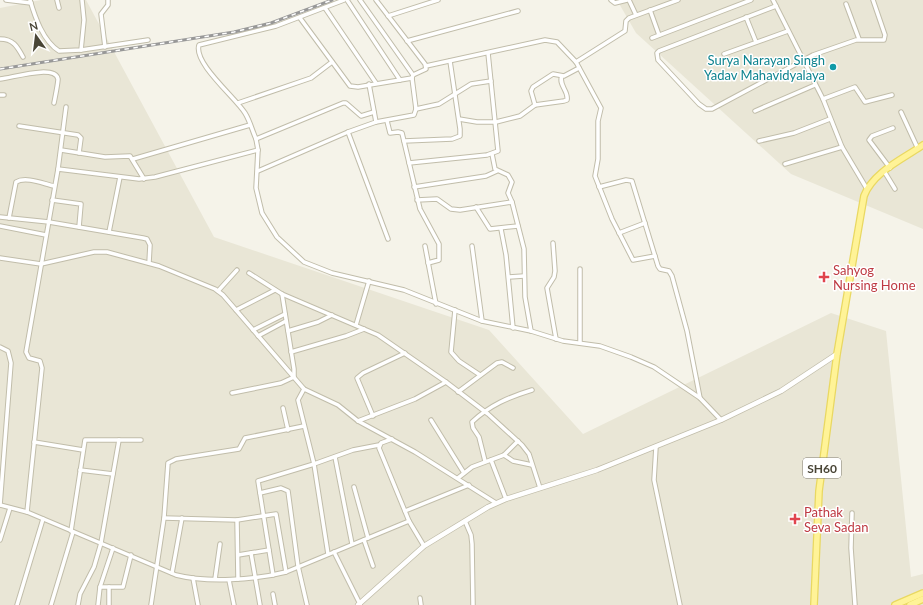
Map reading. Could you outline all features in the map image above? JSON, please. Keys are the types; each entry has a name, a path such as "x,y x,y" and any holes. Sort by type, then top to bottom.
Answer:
{"main road":[{"path":"867,189 873,181 887,170 921,147"},
{"name":"SH60","path":"814,605 819,491 837,354 867,189"},
{"path":"895,605 922,597"}],"street":[{"path":"6,0 31,1 39,25 56,48 65,52 148,40"},
{"path":"57,0 59,8"},
{"path":"80,50 84,20 82,0"},
{"path":"105,47 101,14 108,5 108,0"},
{"path":"344,0 300,18 253,32 199,45 199,50 206,66 238,103 256,139 258,150 256,188 262,213 278,237 304,262 314,268 404,290 482,321 531,331 556,339 600,346 648,364 700,398 721,420"},
{"path":"347,0 400,80"},
{"path":"258,171 348,132 376,122 414,115 416,108 412,76 360,0"},
{"path":"377,0 426,66"},
{"path":"388,16 438,0"},
{"path":"611,0 615,3 628,0 636,15"},
{"path":"576,62 625,30 626,21 636,15 678,0"},
{"path":"652,38 751,0"},
{"path":"773,0 823,99 842,147 867,189"},
{"path":"776,6 658,51 658,60 699,104 706,109 712,109 802,60 849,41 860,39 881,40 885,38 873,0"},
{"path":"846,4 860,39"},
{"path":"325,8 376,83"},
{"path":"650,10 659,35"},
{"path":"407,41 518,11"},
{"path":"746,17 756,42"},
{"path":"300,18 350,86 358,87 400,80 425,71 426,66"},
{"path":"724,54 788,31"},
{"path":"0,39 8,39 15,43 23,57"},
{"path":"426,66 545,40 552,40 563,47 580,68 601,108 598,121 598,159 595,172 599,187 619,233 633,260 655,256"},
{"path":"409,163 492,154 498,151 488,53"},
{"path":"404,141 457,138 460,136 450,61"},
{"path":"238,103 311,78 332,62"},
{"path":"535,104 532,91 534,87 553,74 562,76 580,68"},
{"path":"0,79 44,72 54,73 57,75 58,82 55,90 54,103"},
{"path":"458,119 477,122 496,122 520,116 535,104 567,100 568,97 561,83 562,76"},
{"path":"416,108 439,104 455,96 471,84 491,81"},
{"path":"369,84 376,122"},
{"path":"755,110 815,85"},
{"path":"823,99 855,87 865,102 892,95"},
{"path":"256,139 343,103 346,103 361,116 374,112"},
{"path":"27,512 42,365 38,360 29,358 26,352 58,169 66,107"},
{"path":"900,112 921,147"},
{"path":"759,141 794,133 830,119"},
{"path":"387,121 390,133 401,132 417,200 422,214 439,244 439,260 428,263"},
{"path":"133,159 250,125"},
{"path":"19,126 80,136 79,153"},
{"path":"893,128 872,136 869,140 887,170 895,189"},
{"path":"348,132 388,239"},
{"path":"785,164 842,147"},
{"path":"61,150 105,157 126,155 133,159 144,178"},
{"path":"58,169 144,178 258,150"},
{"path":"492,154 494,167 497,171 508,175 511,178 512,186 508,193 512,202 524,249 525,297 531,331"},
{"path":"414,187 486,176 497,171"},
{"path":"109,232 120,176"},
{"path":"9,218 16,182 26,180 54,186"},
{"path":"599,187 626,180 632,181 660,269 669,271 672,276 687,331 700,398"},
{"path":"417,200 437,199 448,207 456,210 512,202"},
{"path":"52,200 81,204 79,227"},
{"path":"476,207 490,230 518,226"},
{"path":"0,217 49,222 147,239 150,245 149,263"},
{"path":"619,233 645,222"},
{"path":"0,226 46,236"},
{"path":"501,229 509,277 513,328"},
{"path":"553,243 555,271 554,277 547,288 556,339"},
{"path":"425,246 436,304"},
{"path":"472,246 482,321"},
{"path":"0,258 41,264 101,252 149,263 218,290 254,330 304,390 338,405 358,421 392,438 470,485 496,503"},
{"path":"580,269 580,343"},
{"path":"218,290 237,270"},
{"path":"249,273 282,294 378,335 446,382 518,441 529,454 540,488"},
{"path":"509,277 524,276"},
{"path":"356,325 369,281"},
{"path":"236,310 275,290"},
{"path":"282,294 294,378"},
{"path":"455,310 451,352 459,361 480,375"},
{"path":"254,330 285,314"},
{"path":"288,331 318,322 332,315"},
{"path":"258,336 286,321"},
{"path":"291,352 346,336 364,329"},
{"path":"0,347 8,350 11,363 2,443 0,505 27,512 172,573 193,578 215,578 229,580 286,572 409,521"},
{"path":"373,416 357,378 363,373 405,353"},
{"path":"334,552 359,604 424,546 465,520 496,503 597,470 721,420 782,391 837,354"},
{"path":"458,392 499,362 513,368"},
{"path":"232,393 281,383 294,378"},
{"path":"358,421 415,399 446,382"},
{"path":"304,390 298,400 314,464 328,554"},
{"path":"485,461 479,437 472,425 472,422 483,411 501,401 532,390"},
{"path":"283,408 288,430"},
{"path":"431,420 464,473"},
{"path":"151,605 164,518 167,468 170,460 239,449 245,438 304,426"},
{"path":"273,575 258,483 260,480 370,446 379,445 392,438"},
{"path":"51,605 72,531 84,442 87,439 141,440"},
{"path":"78,605 80,594 94,567 101,543 119,440"},
{"path":"458,478 485,461 504,455 518,441"},
{"path":"34,442 83,450"},
{"path":"379,445 409,521 424,546"},
{"path":"656,447 654,480 680,605"},
{"path":"504,455 513,461 532,465"},
{"path":"335,457 352,544"},
{"path":"491,460 506,499"},
{"path":"80,470 113,474"},
{"path":"405,511 470,485"},
{"path":"354,487 373,566"},
{"path":"260,493 281,488 288,491 298,566 307,605"},
{"path":"0,540 10,508"},
{"path":"852,513 851,548 855,605"},
{"path":"164,518 237,520 274,514 277,516 286,572"},
{"path":"172,573 182,518"},
{"path":"17,605 43,519"},
{"path":"237,520 238,579"},
{"path":"465,520 471,535 472,544 473,605"},
{"path":"215,578 220,544"},
{"path":"98,605 100,587 113,548"},
{"path":"238,555 269,550"},
{"path":"251,553 260,605"},
{"path":"100,587 120,588 125,585 131,555"},
{"path":"193,578 198,605"},
{"path":"229,580 234,605"},
{"path":"109,605 110,587"},
{"path":"273,594 276,605"},
{"path":"420,598 421,605"}],"shaded area":[{"path":"41,0 86,0 214,237 489,330 583,434 831,313 886,331 911,577 923,574 923,605 0,605 0,8"},
{"path":"617,0 923,0 923,229 791,174 636,33"}],"railway":[{"path":"0,69 234,32 271,23 332,0"}],"place":[{"name":"Surya Narayan Singh Yadav Mahavidyalaya","path":"833,67"},
{"name":"Sahyog Nursing Home","path":"824,277"},
{"name":"Pathak Seva Sadan","path":"795,519"}]}
